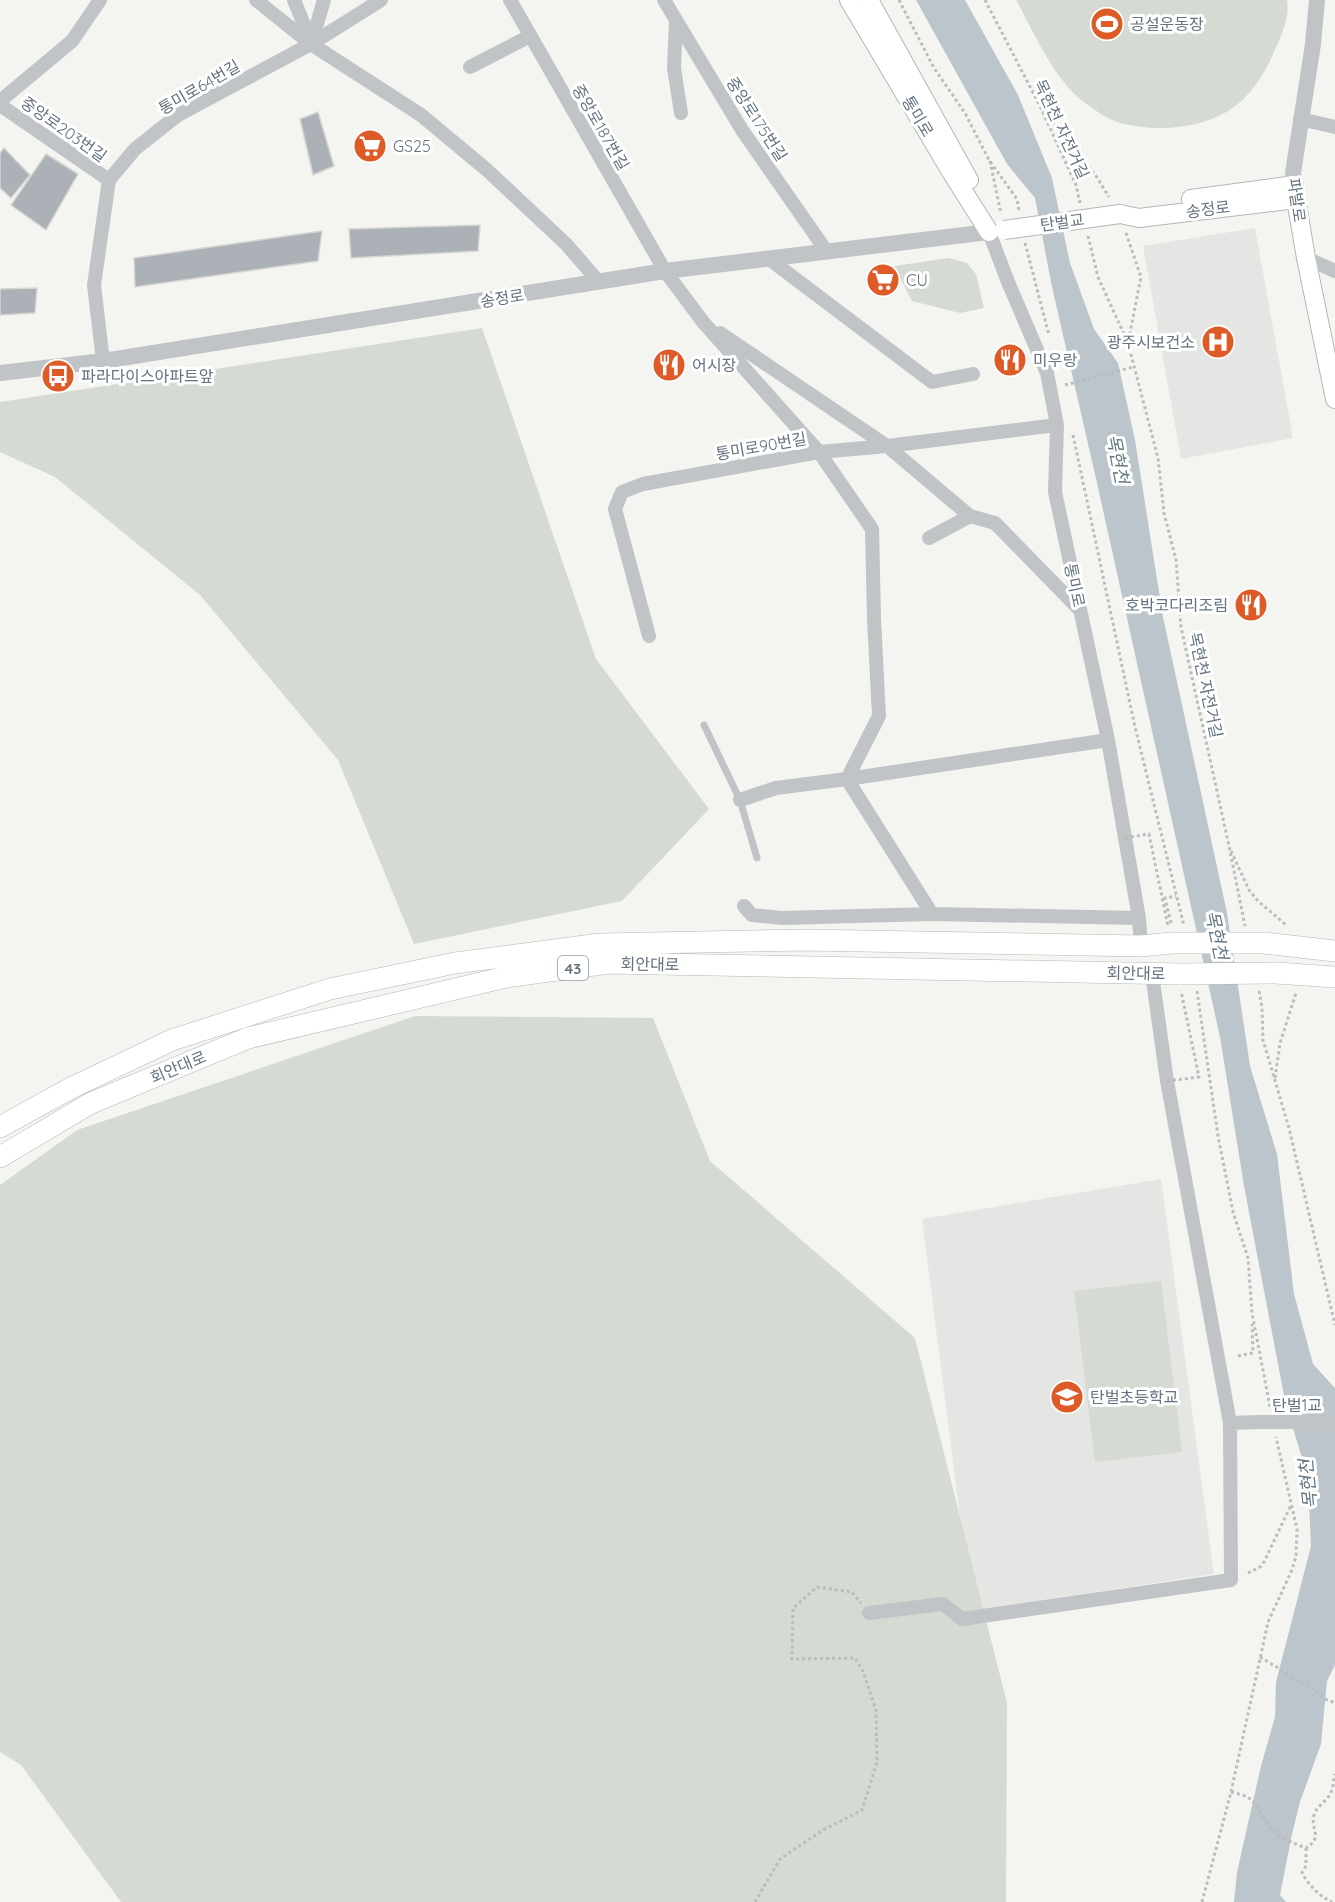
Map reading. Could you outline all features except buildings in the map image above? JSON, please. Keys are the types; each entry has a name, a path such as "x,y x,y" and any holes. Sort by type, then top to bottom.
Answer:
{"main road":[{"name":"통미로","path":"849,0 950,170 997,231"},
{"name":"통미로","path":"869,0 997,231"},
{"name":"탄벌교","path":"997,231 1124,215 1130,207 1295,192"},
{"name":"파발로","path":"1295,192 1335,399"},
{"name":"43","path":"1171,933 1255,938 1335,951"},
{"name":"회안대로","path":"0,1127 70,1088 172,1040 330,989 466,962 600,944 806,940 1141,946 1171,933"},
{"name":"회안대로","path":"0,1156 91,1103 248,1038 506,977 609,963 1152,974 1276,974 1335,977"}],"street":[{"path":"0,103 72,41 99,0"},
{"path":"256,0 311,44 421,115 487,170 566,244 599,282"},
{"path":"294,0 311,44"},
{"path":"311,44 324,0"},
{"name":"통미로64번길","path":"109,180 135,149 177,115 311,44 381,0"},
{"name":"중앙로187번길","path":"510,0 665,271 703,322"},
{"name":"중앙로175번길","path":"664,0 742,130 827,252"},
{"name":"파발로","path":"1295,192 1293,173 1313,44 1317,0"},
{"path":"676,20 674,68 681,113"},
{"path":"470,67 530,36"},
{"name":"중앙로203번길","path":"0,103 109,180"},
{"path":"1300,119 1335,127"},
{"path":"103,361 94,285 109,180"},
{"name":"송정로","path":"0,373 103,361 665,271 997,231"},
{"name":"통미로","path":"997,231 1008,282 1047,373 1057,425 1055,492 1108,740 1139,918 1141,946"},
{"path":"1306,258 1335,271"},
{"path":"769,259 932,382 973,374"},
{"path":"703,322 887,446 970,516 995,523 1080,610"},
{"path":"703,322 819,452 872,529 879,716 847,779"},
{"name":"통미로90번길","path":"649,636 615,509 622,492 643,484 819,452 1057,425"},
{"path":"929,538 970,516"},
{"path":"741,800 776,788 1108,740"},
{"path":"847,779 932,914"},
{"path":"744,906 752,915 782,918 932,914 1139,918"},
{"path":"869,1613 943,1604 962,1619 1231,1580 1230,1423 1167,1081 1152,974"},
{"name":"탄벌1교","path":"1230,1423 1335,1422"}],"lane":[{"path":"704,725 741,800 757,858"}],"path":[{"name":"목현천 자전거길","path":"985,0 1040,106 1076,185 1081,208"},
{"path":"1040,106 1124,215 1141,278 1128,343"},
{"path":"989,160 997,231"},
{"name":"목현천 자전거길","path":"1087,231 1098,277 1128,343 1158,458 1164,513 1176,560 1181,627 1229,846 1255,938"},
{"path":"1063,386 1133,367"},
{"path":"1229,846 1249,890 1286,926"},
{"path":"1171,933 1165,898 1176,896"},
{"path":"1258,986 1262,1007 1263,1040 1289,1128 1335,1325"},
{"path":"1275,1080 1280,1043 1296,993"},
{"path":"1239,1356 1253,1353 1252,1313"},
{"path":"1248,1573 1260,1567 1264,1562 1292,1504"},
{"path":"755,1902 780,1859 823,1830 862,1810 877,1762 876,1710 863,1671 855,1658 792,1659 793,1608 817,1587 852,1592 869,1613"},
{"path":"1260,1657 1293,1679 1311,1686 1325,1699 1335,1703"},
{"path":"1231,1792 1251,1798 1270,1827 1306,1848 1312,1845 1315,1838 1313,1820 1315,1812 1332,1790 1335,1774"},
{"path":"1306,1848 1306,1866 1302,1873 1323,1898 1332,1902"}],"shaded area":[{"path":"1016,0 1287,0 1288,7 1284,27 1270,60 1247,96 1221,115 1193,125 1148,128 1107,118 1076,96 1047,57"},
{"name":"광주시보건소","path":"1255,228 1293,438 1181,459 1143,246"},
{"path":"949,258 967,263 976,274 984,308 960,313 912,301 894,266"},
{"path":"482,328 596,659 709,809 622,901 414,944 338,760 200,595 55,477 0,452 0,402"},
{"path":"415,1016 653,1018 710,1161 915,1338 1007,1703 1006,1902 121,1902 21,1765 0,1752 0,1185 77,1130"},
{"name":"탄벌초등학교","path":"1161,1179 1214,1574 972,1611 922,1219"},
{"path":"1161,1281 1182,1452 1095,1462 1074,1291"}],"water":[{"name":"목현천","path":"916,0 965,0 1018,95 1052,178 1070,263 1094,329 1118,363 1135,440 1163,617 1227,913 1250,1066 1277,1154 1294,1294 1313,1364 1335,1388 1335,1665 1327,1681 1321,1744 1300,1802 1292,1834 1280,1895 1286,1902 1234,1902 1237,1872 1261,1766 1275,1717 1276,1682 1311,1546 1308,1477 1286,1406 1244,1186 1220,1037 1052,287 1035,198 1007,164"}],"place":[{"name":"공설운동장","path":"1107,24"},
{"name":"GS25","path":"370,146"},
{"name":"CU","path":"883,280"},
{"name":"광주시보건소","path":"1218,342"},
{"name":"미우랑","path":"1010,360"},
{"name":"어시장","path":"669,365"},
{"name":"파라다이스아파트앞","path":"58,376"},
{"name":"호박코다리조림","path":"1251,605"},
{"name":"탄벌초등학교","path":"1067,1397"}]}
